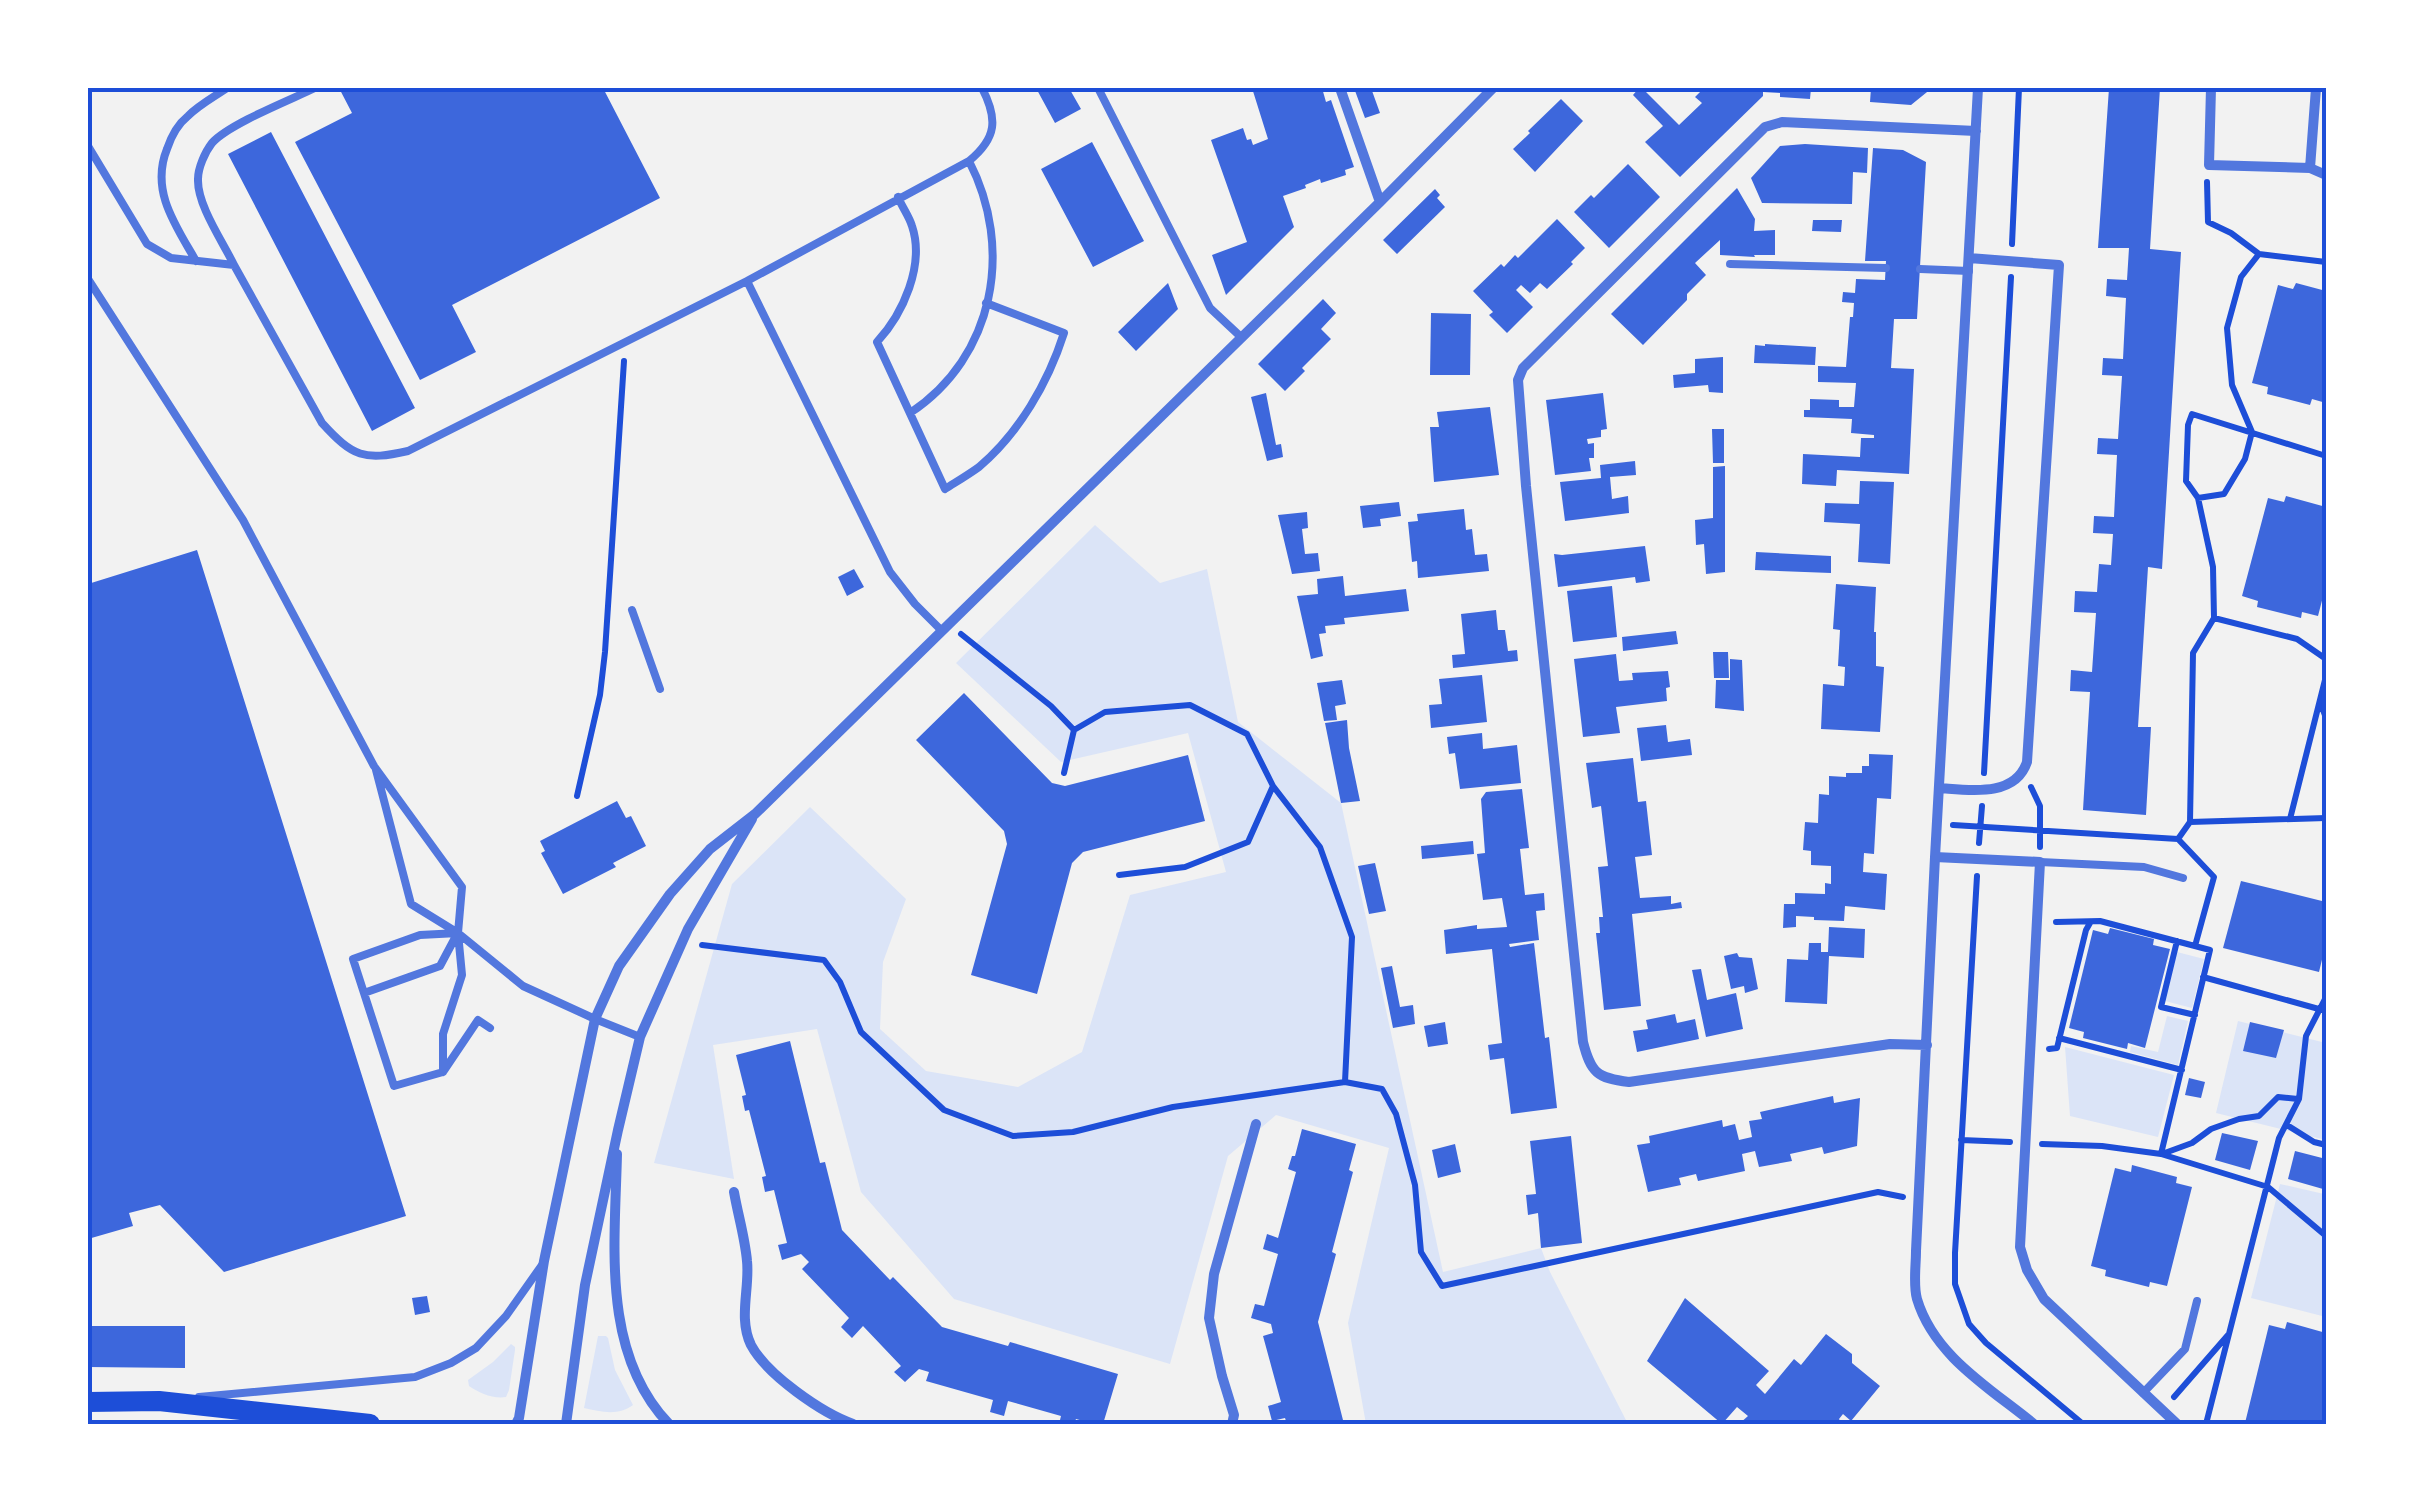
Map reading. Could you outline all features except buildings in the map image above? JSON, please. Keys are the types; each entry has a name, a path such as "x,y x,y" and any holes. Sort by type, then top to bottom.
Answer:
{"main road":[{"path":"88,1402 159,1400 370,1424"}],"street":[{"path":"1340,88 1380,202"},
{"path":"516,1424 544,1261 595,1019 619,966 670,894 710,849 755,814 1493,88"},
{"path":"1978,88 1935,858 1916,1296 1932,1332 1950,1356 2034,1424"},
{"path":"2211,88 2209,165 2310,168 2326,175"},
{"path":"2310,168 2316,88"},
{"path":"1927,1045 1890,1044 1628,1082 1599,1076 1591,1067 1582,1042 1518,380 1522,368 1766,127 1782,122 1976,131"},
{"path":"1940,788 2000,788 2024,772 2027,762 2058,265 1970,258"},
{"path":"566,1424 586,1285 640,1036 688,928 755,814"},
{"path":"1935,858 2040,862 2020,1247 2027,1270 2044,1299 2176,1424"},
{"path":"1232,1424 1234,1416 1209,1318 1214,1274 1256,1124"},
{"path":"618,1130 617,1308 628,1357 656,1411 669,1424"},
{"path":"734,1192 747,1263 744,1318 751,1345 778,1378 835,1417 854,1424"}],"lane":[{"path":"196,261 168,210 160,184 162,160 186,117 227,88"},
{"path":"316,88 226,132 210,145 197,180 204,207 322,423 340,443 362,456 382,457 408,451 746,281 968,161 991,136 993,118 982,88"},
{"path":"1098,88 1210,308 1242,338"},
{"path":"88,146 147,244 170,258 234,265"},
{"path":"910,413 928,401 960,365 982,324 993,278 992,230 981,184 968,161"},
{"path":"898,198 913,228 915,261 907,296 891,328 877,342 945,489 978,468 1003,443 1044,384 1064,333 986,303"},
{"path":"1730,264 1886,268"},
{"path":"1920,269 1969,271"},
{"path":"88,279 243,520 374,766 462,887 458,933 462,975 443,1034 443,1072"},
{"path":"746,281 890,572 915,604 945,626"},
{"path":"632,610 660,690"},
{"path":"374,766 411,904 458,933 523,986 640,1036"},
{"path":"2040,862 2144,867 2183,878"},
{"path":"364,994 440,966 458,933"},
{"path":"458,933 420,935 352,959 394,1086 443,1072 478,1020 490,1028"},
{"path":"159,1400 415,1377 476,1348 506,1316 544,1261"},
{"path":"2143,1394 2185,1349 2197,1300"}],"path":[{"path":"2209,165 2208,222 2259,254 2326,262"},
{"path":"2198,498 2224,494 2245,459 2252,432 2232,385 2228,328 2241,277 2259,254"},
{"path":"577,796 600,695 605,652 624,362 617,346"},
{"path":"2178,838 2190,822 2193,653 2214,618 2213,568 2198,498 2186,481 2188,425 2192,414 2326,456"},
{"path":"2214,618 2297,640 2326,659"},
{"path":"945,626 1052,706 1074,730"},
{"path":"2290,819 2326,676"},
{"path":"2320,701 2326,718"},
{"path":"1064,772 1074,730 1104,712 1190,705 1247,734 1274,786 1320,846 1352,936 1346,1082"},
{"path":"2024,772 2040,806 2040,862"},
{"path":"1120,875 1185,867 1248,842 1274,786"},
{"path":"2190,822 2326,818"},
{"path":"2038,922 2100,921 2210,950 2160,1154"},
{"path":"2030,1048 2057,1048 2091,922"},
{"path":"2177,940 2161,1007 2194,1015"},
{"path":"2203,978 2323,1010"},
{"path":"2206,1424 2279,1138 2299,1099 2306,1036 2323,1010 2326,997"},
{"path":"2059,1038 2182,1070"},
{"path":"2160,1154 2192,1143 2211,1129 2259,1116 2278,1097 2299,1099"},
{"path":"2287,1126 2326,1145"},
{"path":"1961,1140 2102,1146 2160,1154 2268,1186 2326,1236"},
{"path":"2162,1411 2230,1333"}],"shaded area":[{"path":"1095,525 1160,583 1207,569 1238,722 1341,803 1443,1272 1541,1248 1628,1424 1366,1424 1348,1323 1389,1148 1276,1115 1228,1156 1170,1364 954,1299 861,1192 817,1029 713,1045 734,1179 654,1163 732,884 810,807 906,899 883,962 880,1029 926,1071 1018,1087 1082,1052 1130,895 1226,872 1188,733 1061,762 956,663"},
{"path":"2177,952 2204,959 2192,1008 2165,1001"},
{"path":"2167,1016 2188,1021 2178,1065 2130,1052 2131,1046 2158,1052"},
{"path":"2238,1021 2326,1043 2326,1140 2216,1113"},
{"path":"2065,1047 2174,1075 2158,1137 2070,1116"},
{"path":"2280,1184 2324,1194 2326,1186 2326,1317 2251,1298"},
{"path":"598,1336 608,1338 615,1370 633,1405 622,1411 584,1408"},
{"path":"511,1344 515,1350 506,1397 486,1395 469,1386 468,1380"}]}
